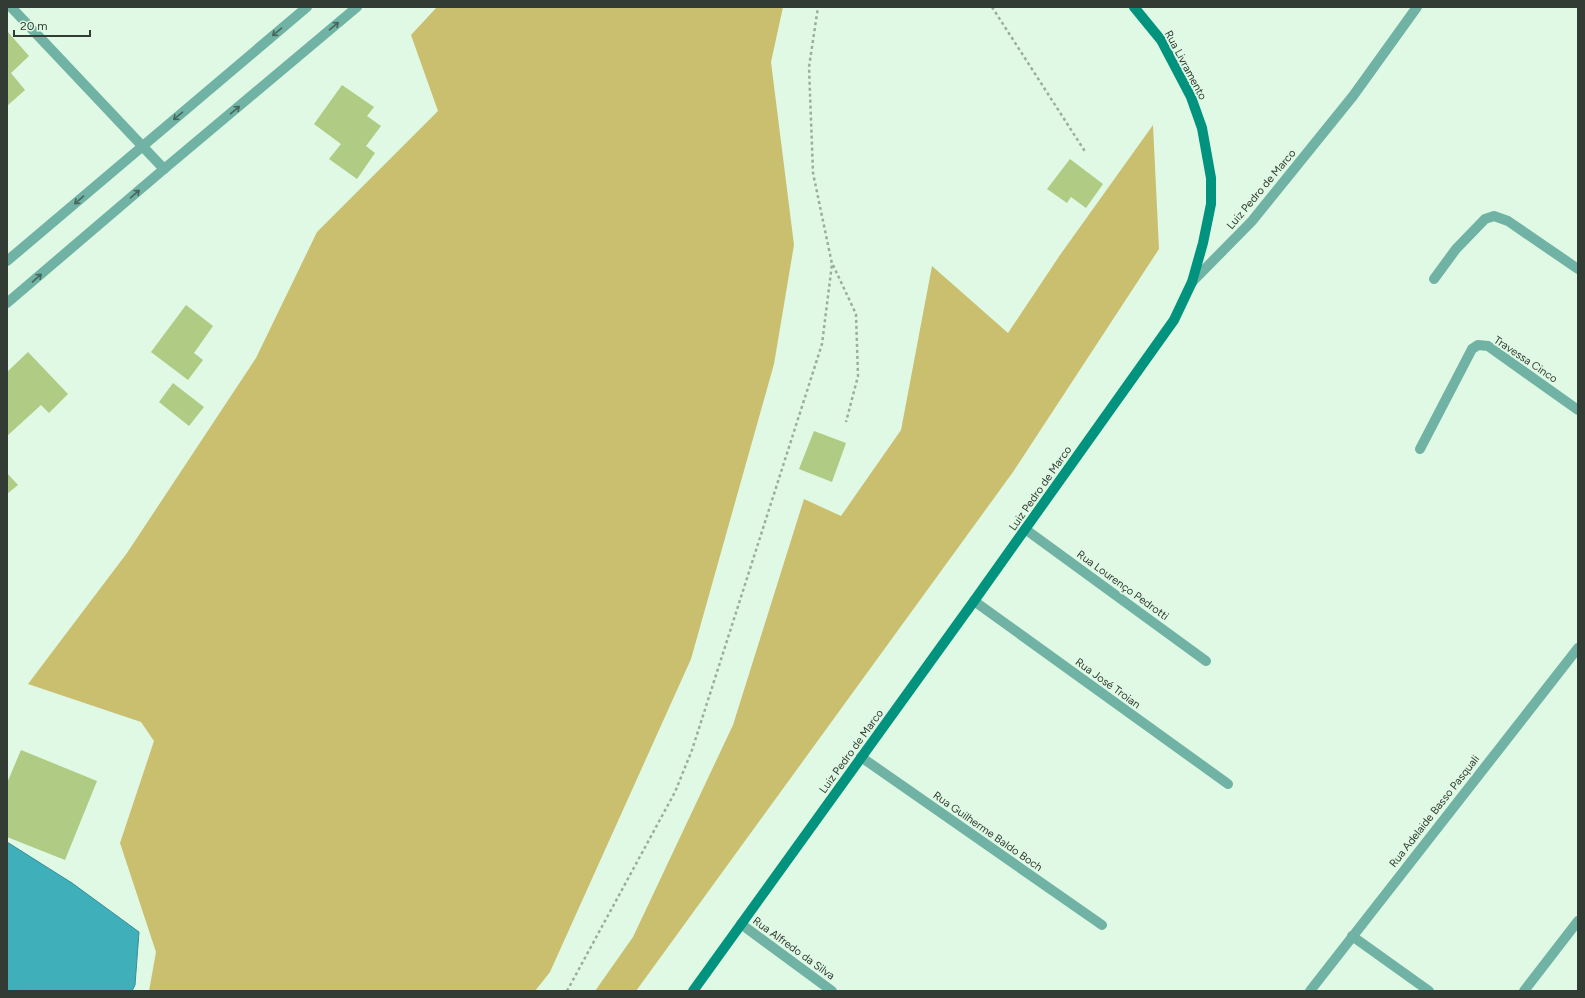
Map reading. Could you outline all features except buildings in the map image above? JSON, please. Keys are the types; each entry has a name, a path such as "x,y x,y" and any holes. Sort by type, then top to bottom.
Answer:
{"main road":[{"name":"Rua Livramento","path":"1134,7 1161,40 1191,97 1202,128 1211,178 1211,204 1203,243 1192,282"},
{"name":"Luiz Pedro de Marco","path":"693,991 1174,320 1192,282"}],"street":[{"path":"11,7 164,169"},
{"path":"7,261 307,7"},
{"path":"7,304 164,169 357,7"},
{"name":"Luiz Pedro de Marco","path":"1192,282 1252,221 1353,96 1416,7"},
{"path":"1434,279 1456,249 1485,219 1494,216 1508,221 1578,269"},
{"name":"Travessa Cinco","path":"1420,449 1472,349 1478,344 1488,346 1578,410"},
{"name":"Rua Lourenço Pedrotti","path":"1025,529 1206,661"},
{"name":"Rua José Troian","path":"974,601 1228,784"},
{"name":"Rua Adelaide Basso Pasquali","path":"1310,991 1578,648"},
{"name":"Rua Guilherme Baldo Boch","path":"861,758 1102,925"},
{"path":"1524,991 1578,921"},
{"name":"Rua Alfredo da Silva","path":"741,924 832,991"},
{"path":"1352,936 1429,991"}],"path":[{"path":"818,7 809,67 813,173 832,264 856,314 858,376 846,422"},
{"path":"992,7 1086,153"},
{"path":"567,991 675,792 692,750 822,344 832,264"}],"shaded area":[{"path":"437,7 783,7 771,62 794,245 774,364 691,659 550,972 535,991 149,991 156,952 120,843 154,741 141,722 28,684 127,553 256,358 317,232 438,111 411,35"},
{"path":"1153,125 1159,249 1013,472 636,991 595,991 633,937 733,725 804,499 841,516 901,430 932,266 1008,333 1060,255"}],"water":[{"path":"7,842 72,883 139,932 135,985 132,991 7,991"}]}
